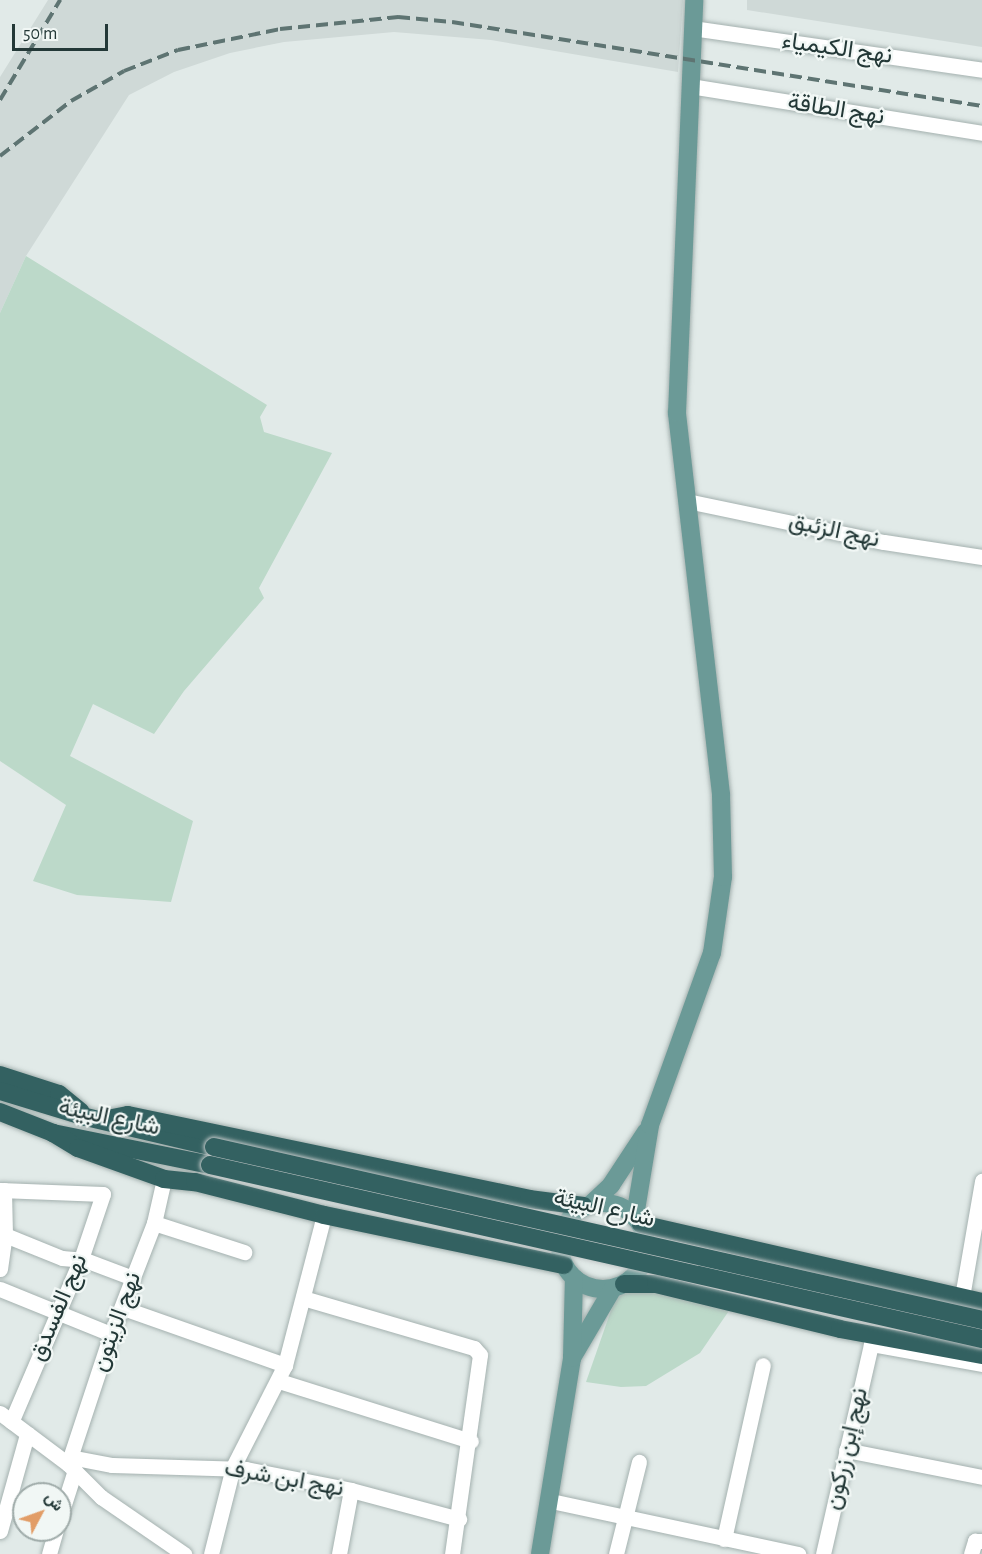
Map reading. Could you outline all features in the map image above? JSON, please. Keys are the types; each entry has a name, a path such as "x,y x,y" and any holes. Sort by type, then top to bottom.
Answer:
{"highway":[{"path":"0,1075 59,1094 94,1119 128,1115 529,1199 588,1205"},
{"path":"0,1091 212,1156 982,1338"},
{"name":"شارع البيئة","path":"0,1112 53,1132 212,1156 982,1320"},
{"path":"0,1125 23,1122"},
{"path":"53,1132 78,1148 164,1179 195,1182 324,1215 569,1271"},
{"path":"638,1220 982,1302"},
{"path":"618,1286 656,1284 840,1329 982,1355"}],"main road":[{"path":"572,1358 618,1286 643,1264 646,1251 638,1220 650,1125 712,953 723,877 721,794 677,413 694,0"},
{"path":"540,1554 551,1501 572,1358 569,1271 560,1238 564,1225 611,1185 650,1125"},
{"path":"588,1205 615,1204 638,1220"},
{"path":"569,1271 599,1289 618,1286"}],"street":[{"name":"نهج الكيمياء","path":"692,28 982,70"},
{"name":"نهج الطاقة","path":"690,86 982,133"},
{"name":"نهج الزئبق","path":"687,501 884,542 982,556"},
{"name":"نهج الزيتون","path":"67,1482 111,1334 154,1223 164,1179"},
{"path":"962,1297 982,1181"},
{"path":"0,1269 5,1235 2,1190"},
{"name":"نهج الفسدق","path":"2,1190 102,1192 81,1259 59,1314 6,1417"},
{"path":"211,1554 233,1467 279,1381 285,1365 324,1215"},
{"path":"154,1223 244,1252"},
{"path":"5,1235 63,1258 81,1259 133,1278"},
{"path":"0,1289 111,1334"},
{"path":"303,1298 477,1351 481,1360 471,1441 452,1554"},
{"path":"123,1308 285,1365"},
{"name":"نهج إبن زركون","path":"823,1554 871,1344 982,1364"},
{"path":"724,1539 763,1365"},
{"path":"279,1381 471,1441"},
{"path":"6,1417 71,1464 101,1497 184,1554"},
{"path":"0,1531 27,1434"},
{"path":"846,1450 982,1477"},
{"path":"616,1554 623,1516 639,1462"},
{"name":"نهج ابن شرف","path":"71,1464 233,1467 351,1490 459,1520"},
{"path":"339,1554 351,1490"},
{"path":"551,1501 774,1552 798,1554"}],"shaded area":[{"path":"48,0 683,0 678,72 491,40 394,32 284,42 230,53 174,72 129,95 26,256 0,313 0,77"},
{"path":"747,0 982,0 982,47 747,10"}],"green space":[{"path":"26,256 267,405 260,417 264,432 332,453 259,588 264,598 184,691 154,734 93,704 70,756 193,821 171,902 77,895 33,881 66,805 0,761 0,313"},
{"path":"632,1286 737,1299 700,1353 646,1386 621,1387 586,1382 615,1299"}],"railway":[{"path":"0,100 60,0"},
{"path":"0,156 71,101 124,71 178,50 280,29 398,17 452,22 982,106"}]}
